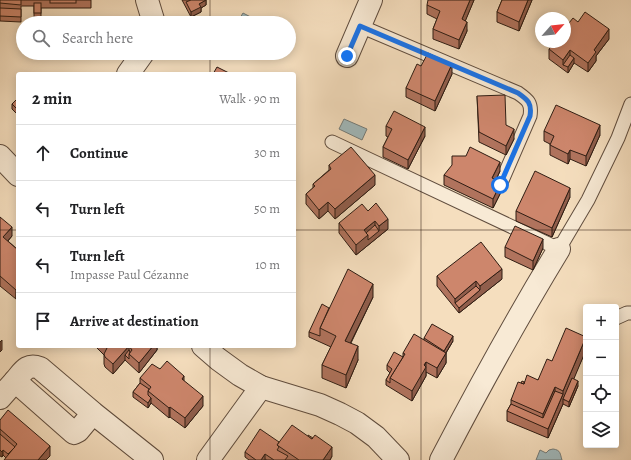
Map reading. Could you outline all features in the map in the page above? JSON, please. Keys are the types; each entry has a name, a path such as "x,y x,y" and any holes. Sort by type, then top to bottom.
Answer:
{"street":[{"path":"147,0 152,16"},
{"path":"347,56 371,0"},
{"path":"129,72 138,60"},
{"path":"0,156 16,173"},
{"path":"440,460 518,318 559,249"},
{"path":"206,348 240,375 261,387 320,405 340,414 376,437 398,460"},
{"path":"0,398 15,382 72,432 78,431 93,413 152,460"},
{"path":"208,460 261,387"}],"lane":[{"path":"360,26 518,93 529,102 531,108 530,116 500,185"},
{"path":"332,142 559,249 588,200 618,138 631,104"},
{"path":"619,317 631,313"}],"water":[{"path":"243,13 249,16 241,16"},
{"path":"344,119 367,129 362,140 339,129"},
{"path":"553,449 559,451 562,460 536,460 540,450 546,453"}],"building":[{"path":"0,0 21,0 21,5 0,3"},
{"path":"50,0 76,0 76,3 50,3"},
{"path":"191,0 206,0 199,4 201,7 191,12 186,2"},
{"path":"428,0 470,0 462,19 467,22 459,40 433,29 440,11 427,5"},
{"path":"502,0 528,0 519,22 497,12"},
{"path":"34,3 41,3 41,13 34,13"},
{"path":"0,8 21,9 21,16 0,16"},
{"path":"585,12 609,29 594,50 596,52 588,63 570,50 563,60 549,49 571,48 571,20 573,18 578,22"},
{"path":"428,53 452,64 435,101 406,88 417,64 421,66"},
{"path":"570,55 574,58 568,67 563,65"},
{"path":"217,67 227,72 214,72"},
{"path":"505,95 506,125 514,129 506,146 479,132 477,96"},
{"path":"16,100 16,108 12,104"},
{"path":"556,105 600,125 586,156 570,150 568,154 550,145 554,136 544,131"},
{"path":"394,111 425,127 408,160 383,147 392,129 386,126"},
{"path":"351,147 375,175 335,209 328,202 319,210 306,194 315,186 313,184 331,169 329,165"},
{"path":"470,147 500,162 492,178 501,182 493,199 444,175 452,165 452,156 466,156"},
{"path":"535,171 570,188 552,228 516,211"},
{"path":"376,203 388,219 379,226 375,221 364,230 368,235 356,245 339,223 362,204 368,211"},
{"path":"0,217 12,227 3,237 16,248 16,290 0,276"},
{"path":"375,225 379,231 368,240 368,235 366,233"},
{"path":"515,226 543,239 533,261 505,247"},
{"path":"481,242 502,269 480,286 476,281 455,299 437,276"},
{"path":"348,269 373,284 345,341 358,346 346,375 322,365 336,336 320,328"},
{"path":"476,286 480,290 459,308 455,303"},
{"path":"322,304 329,308 320,328 320,336 309,332"},
{"path":"432,324 453,336 444,351 424,338"},
{"path":"566,328 583,336 583,344 563,391 555,387 543,414 511,400 518,382 524,384 527,375 538,380 547,359 552,361"},
{"path":"414,334 446,353 437,368 426,362 424,365 426,367 412,391 390,378 405,354 403,353"},
{"path":"107,348 127,348 113,364 105,357 104,354"},
{"path":"130,348 151,348 139,363 129,354 132,350"},
{"path":"129,350 130,352 129,359 125,355"},
{"path":"394,352 403,357 390,378 390,383 386,380 392,369 387,365"},
{"path":"167,361 184,376 182,379 203,396 185,418 170,407 169,408 148,391 151,387 140,378 152,364 160,369"},
{"path":"572,378 578,381 569,402 563,399"},
{"path":"140,383 149,389 148,395 151,398 148,403 133,392"},
{"path":"555,391 563,394 548,429 507,411 511,404 543,418"},
{"path":"8,410 50,446 38,460 4,460 17,444 0,429 0,420"},
{"path":"292,425 312,439 315,435 332,447 323,460 299,460 277,445"},
{"path":"260,429 279,442 277,445 279,447 277,450 288,456 285,460 274,460 265,454 261,460 256,460 245,452"},
{"path":"0,434 15,447 8,454 3,450 2,452 0,450"}],"route":[{"path":"347,56 360,26 518,93 525,98 529,102 531,108 530,116 500,185"}]}
